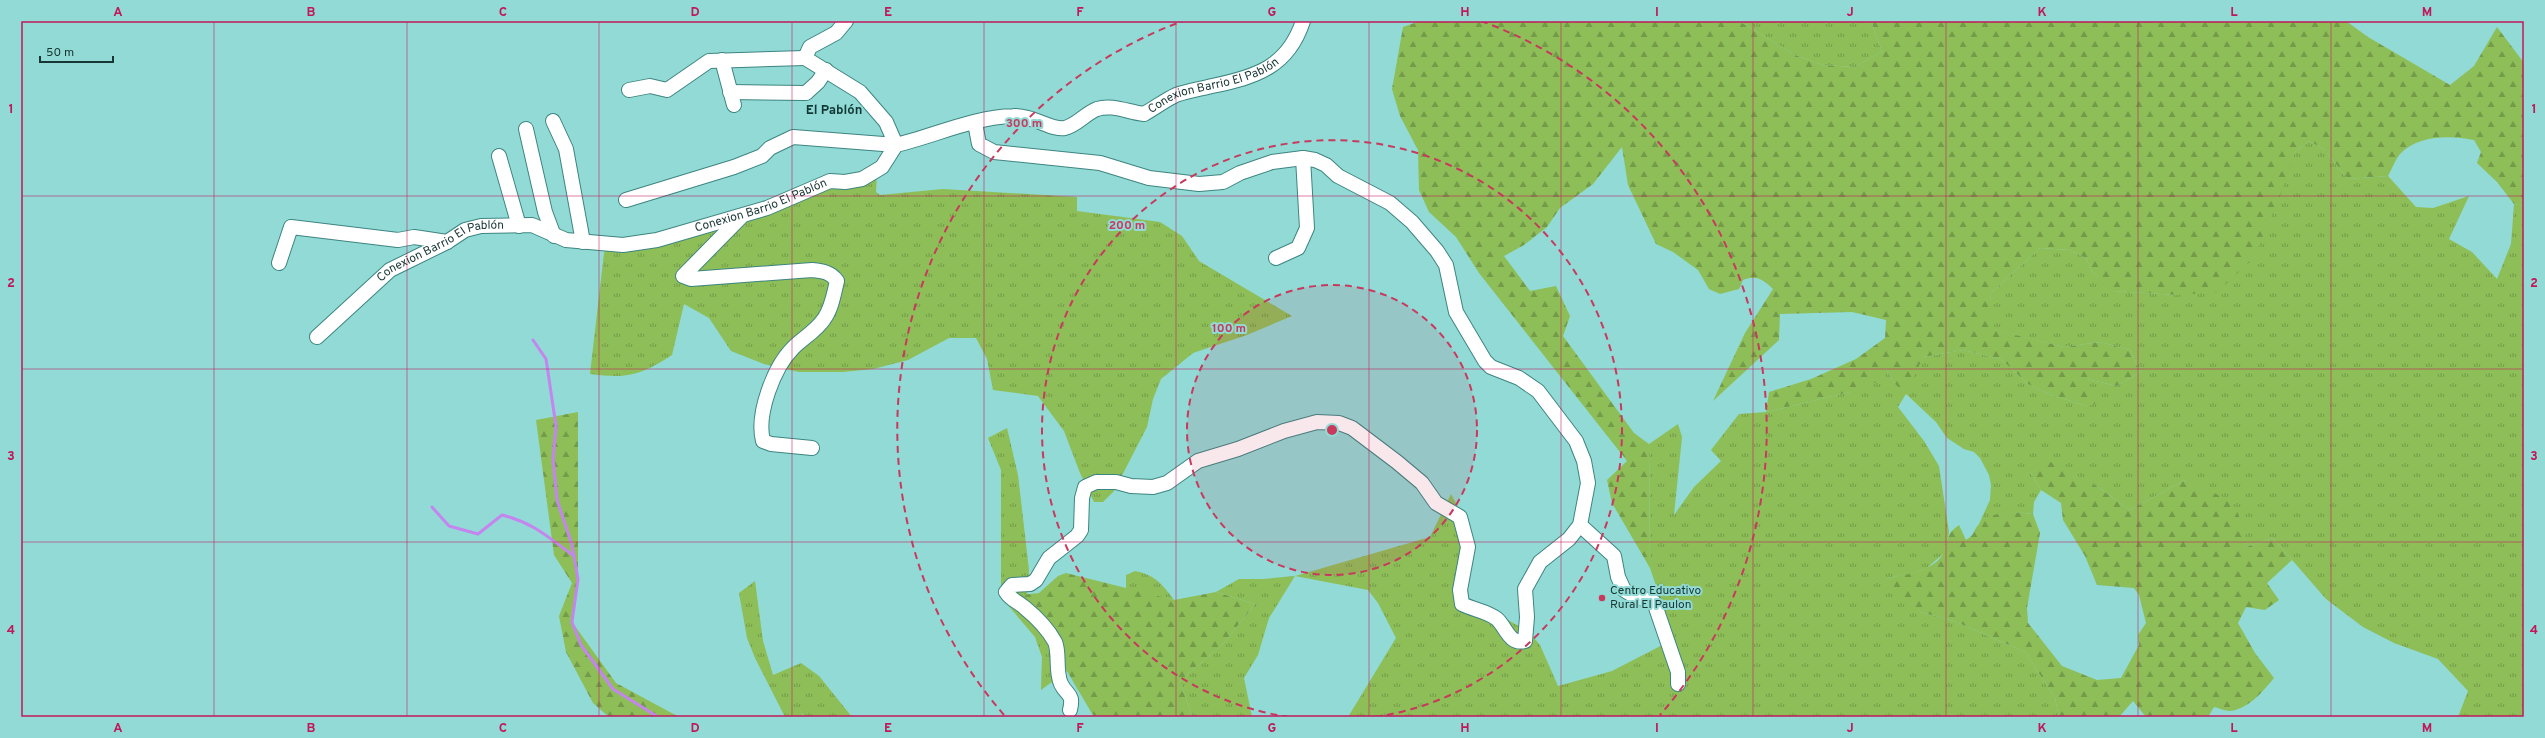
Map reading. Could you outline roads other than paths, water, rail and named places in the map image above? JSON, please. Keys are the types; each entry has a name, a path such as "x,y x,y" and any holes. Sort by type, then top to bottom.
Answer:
{"street":[{"path":"805,58 810,47 836,33 846,21"},
{"name":"Conexion Barrio El Pablón","path":"316,337 390,270 447,242 465,230 481,226 532,225 554,236 583,242 623,245 657,240 790,200 813,187 830,181 845,182 862,178 882,167 896,145 975,123 997,118 1029,116 1054,128 1065,128 1096,109 1112,107 1144,114 1176,95 1246,78 1278,62 1290,52 1297,40 1303,21"},
{"path":"626,200 740,165 762,156 770,148 793,137 896,145 886,122 860,92 805,58 722,60 704,64 667,90 650,86 629,90"},
{"path":"722,60 732,98 806,93 818,82 826,70"},
{"path":"553,121 566,149 583,242"},
{"path":"975,123 979,144 994,152 1100,163 1149,178 1199,184 1223,182 1240,173 1272,162 1303,158 1326,165 1338,176 1390,203 1412,222 1437,251 1446,265 1456,312 1485,361 1492,367 1519,378 1538,391 1576,441 1584,461 1588,483 1580,525 1569,539 1540,562 1525,589 1526,633 1524,641 1520,642 1511,638 1498,620 1483,611 1462,604 1460,590 1468,547 1460,517 1436,503 1422,483 1396,462 1352,428 1339,423 1317,422 1284,431 1238,449 1198,461 1166,483 1153,487 1131,486 1116,482 1096,482 1085,487 1082,498 1081,530 1077,536 1049,558 1036,580 1030,584 1012,584 1006,592 1009,598 1023,606 1038,621 1056,643 1061,684 1069,692 1072,701 1070,710"},
{"path":"526,129 545,212 554,236"},
{"path":"499,156 519,226"},
{"path":"1276,258 1298,248 1307,228 1303,158"},
{"path":"743,215 683,276 691,279 812,270 826,272 834,276 837,281 827,315 815,330 793,348 780,367 768,391 761,419 763,441 776,445 812,448"},
{"path":"279,263 291,227 390,239 414,237 447,242"},
{"path":"1580,525 1614,556 1618,576 1624,590 1634,596 1654,602 1678,672 1678,684"}],"waterway":[{"path":"533,340 546,359 556,426 553,459 557,500 572,545 578,579 572,622 581,645 613,689 658,717"},
{"path":"432,507 449,526 478,534 502,515 513,518 532,526 574,556"}],"place":[{"name":"Centro Educativo Rural El Paulon","path":"1602,598"}],"district":[{"name":"El Pablón","path":"834,111"}]}
